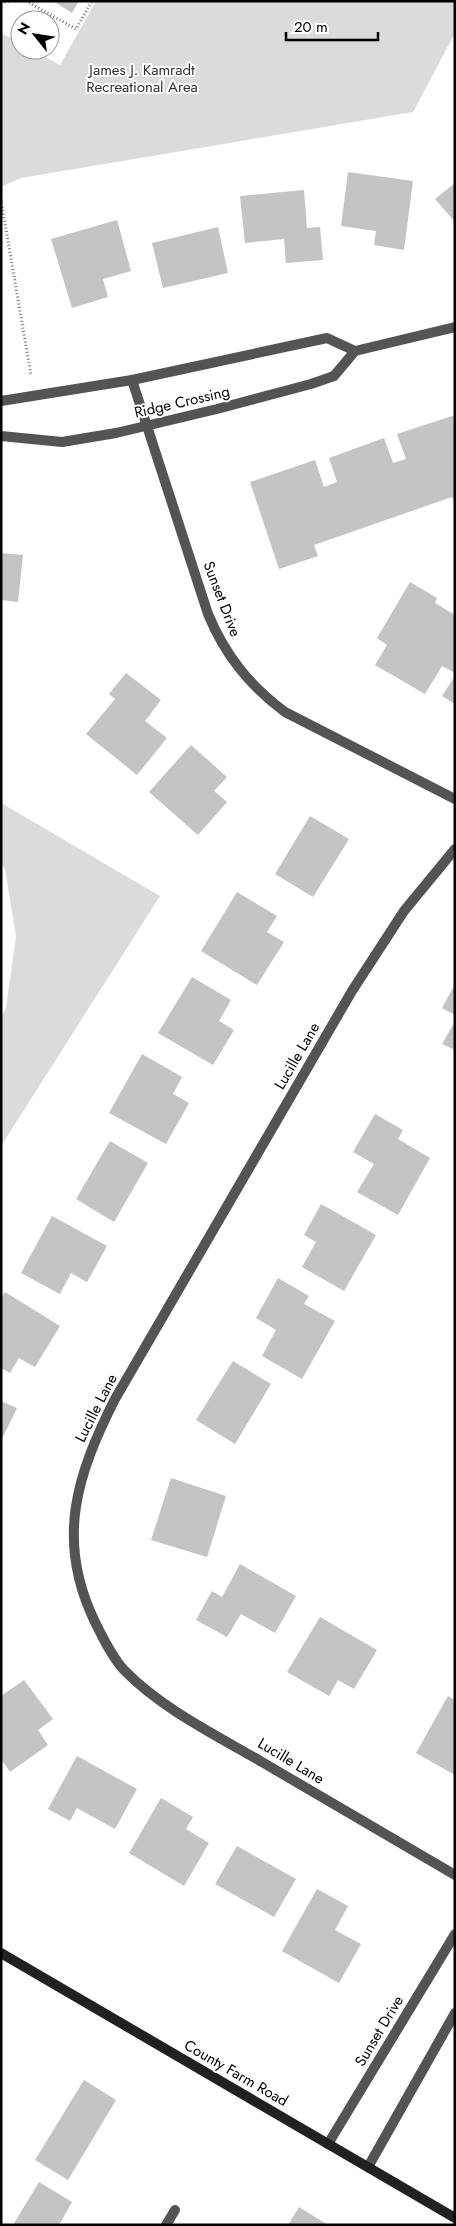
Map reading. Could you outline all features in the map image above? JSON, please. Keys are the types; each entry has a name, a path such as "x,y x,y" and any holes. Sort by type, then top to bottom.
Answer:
{"main road":[{"name":"County Farm Road","path":"1,1953 455,2218"}],"street":[{"path":"355,351 455,327"},
{"name":"Ridge Crossing","path":"1,401 132,380 327,338 355,351 334,376 311,384 147,426 62,442 1,436"},
{"name":"Sunset Drive","path":"132,380 208,614 218,637 247,679 266,697 302,722 455,799"},
{"name":"Lucille Lane","path":"455,849 404,911 352,991 115,1398 85,1465 75,1501 74,1537 78,1581 89,1610 104,1640 123,1669 158,1697 194,1722 455,1875"},
{"name":"Sunset Drive","path":"328,2144 455,1934"},
{"path":"368,2167 455,2013"},
{"path":"166,2225 175,2210"}],"path":[{"path":"1,3 11,1"},
{"path":"26,1 76,29 92,1"},
{"path":"1,200 33,383"}],"green space":[{"name":"James J. Kamradt Recreational Area","path":"96,1 455,1 455,33 413,112 21,178 1,187 1,33 10,38 10,60 51,60 60,65"},
{"path":"1,803 160,896 1,1146 1,1018 6,1008 16,936 5,869 1,863"}],"building":[{"path":"53,1 79,1 72,13"},
{"path":"348,172 413,181 404,250 374,245 376,231 341,226"},
{"path":"455,183 455,222 435,199"},
{"path":"304,190 307,228 320,227 323,260 286,263 284,239 245,243 240,196"},
{"path":"117,220 131,271 103,279 108,297 72,308 51,239"},
{"path":"218,227 228,273 163,288 152,243"},
{"path":"455,415 455,503 452,497 314,545 318,556 279,569 250,482 315,460 324,487 337,482 329,458 384,438 393,463 406,459 397,434"},
{"path":"1,553 23,555 18,602 1,600"},
{"path":"410,582 437,598 435,603 455,615 455,673 442,666 425,694 375,665 387,645 377,638"},
{"path":"126,673 161,700 145,721 167,738 137,775 86,734 115,699 109,694"},
{"path":"455,676 455,704 442,696"},
{"path":"191,745 227,777 214,791 227,802 198,835 149,792"},
{"path":"310,816 349,839 313,897 275,874"},
{"path":"237,892 277,916 267,932 284,942 257,985 201,951"},
{"path":"192,977 231,1000 219,1021 234,1030 213,1065 158,1033"},
{"path":"455,984 455,1015 442,1008"},
{"path":"455,1021 455,1050 442,1044"},
{"path":"142,1054 182,1077 173,1094 189,1103 166,1144 109,1113"},
{"path":"375,1114 403,1130 398,1139 430,1158 398,1215 357,1192 374,1164 353,1152"},
{"path":"110,1141 148,1163 114,1222 76,1199"},
{"path":"321,1204 376,1235 344,1291 302,1267 316,1242 304,1235"},
{"path":"52,1216 107,1246 87,1282 71,1273 60,1294 21,1273"},
{"path":"278,1278 309,1296 304,1304 335,1321 302,1379 262,1356 276,1330 256,1318"},
{"path":"5,1292 60,1326 35,1367 19,1358 10,1373 1,1368 1,1298"},
{"path":"233,1361 271,1384 235,1444 196,1420"},
{"path":"1,1401 17,1408 1,1441"},
{"path":"171,1478 226,1496 207,1557 151,1540"},
{"path":"240,1564 296,1596 275,1633 241,1614 227,1637 196,1620 212,1591 222,1597"},
{"path":"320,1617 377,1650 354,1689 338,1680 329,1696 287,1672"},
{"path":"24,1680 53,1719 38,1730 48,1745 10,1772 1,1759 1,1696"},
{"path":"448,1696 455,1700 455,1775 416,1753"},
{"path":"77,1756 137,1789 115,1829 77,1808 70,1821 48,1809"},
{"path":"161,1798 193,1817 186,1829 209,1843 184,1886 129,1853"},
{"path":"237,1846 296,1879 274,1917 215,1884"},
{"path":"317,1889 348,1906 335,1930 361,1944 339,1983 282,1951"},
{"path":"84,2080 116,2100 68,2180 35,2160"},
{"path":"39,2182 72,2202 59,2225 13,2225"},
{"path":"299,2207 328,2225 288,2225"}]}
